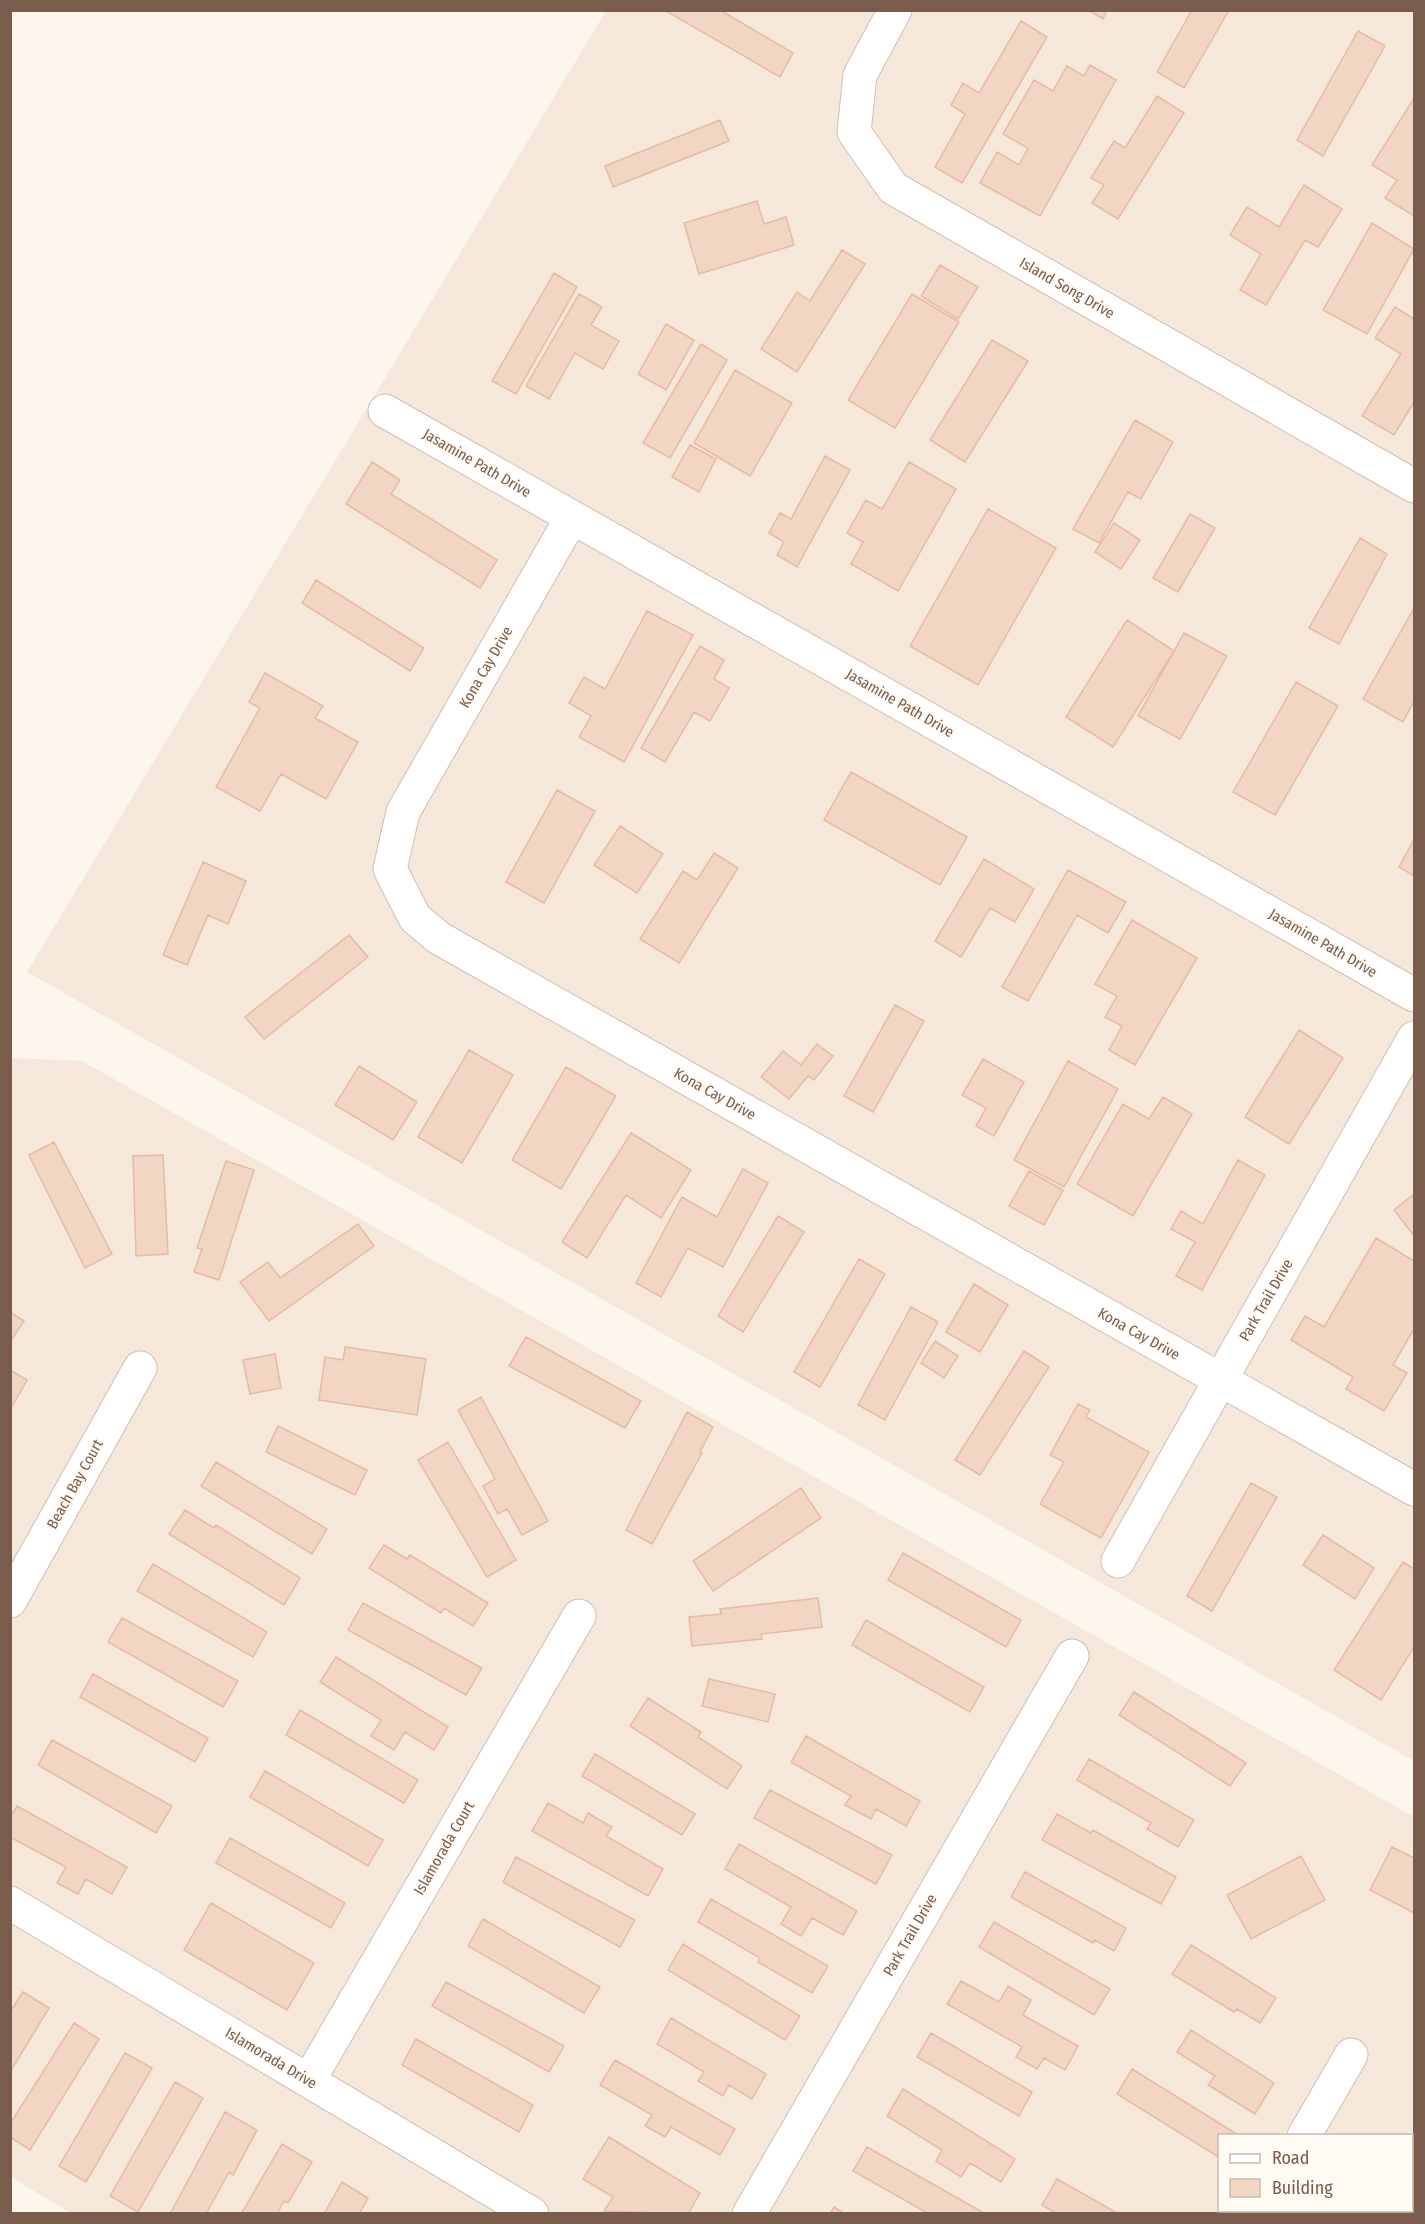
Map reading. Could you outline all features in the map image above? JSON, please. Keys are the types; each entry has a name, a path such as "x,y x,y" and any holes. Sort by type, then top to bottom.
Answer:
{"street":[{"name":"Island Song Drive","path":"895,10 860,75 854,132 893,188 1414,486"},
{"name":"Jasamine Path Drive","path":"385,411 1414,995"},
{"name":"Kona Cay Drive","path":"572,517 403,812 390,869 414,918 438,938 1414,1490"},
{"name":"Park Trail Drive","path":"1118,1561 1414,1038"},
{"name":"Beach Bay Court","path":"10,1601 140,1368"},
{"name":"Islamorada Court","path":"309,2080 579,1616"},
{"name":"Park Trail Drive","path":"749,2214 1072,1656"},
{"name":"Islamorada Drive","path":"10,1903 532,2214"},
{"path":"1305,2134 1352,2055"}],"shaded area":[{"path":"606,11 1414,11 1414,1761 27,972"},
{"path":"11,1058 82,1061 1414,1817 1414,2213 72,2214 11,2177"}],"building":[{"path":"720,10 793,53 780,77 666,11"},
{"path":"1088,10 1107,10 1103,19"},
{"path":"1192,10 1229,10 1184,88 1157,72"},
{"path":"1021,21 1047,37 962,183 935,167 965,114 951,105 963,83 979,93"},
{"path":"1358,31 1385,46 1323,156 1297,140"},
{"path":"1090,65 1116,80 1040,216 980,183 997,152 1019,165 1028,148 1003,134 1034,80 1053,91 1067,66 1084,76"},
{"path":"1157,96 1184,113 1118,219 1092,203 1104,185 1091,178 1114,141 1125,148"},
{"path":"1414,98 1414,216 1385,198 1397,180 1372,165"},
{"path":"720,120 729,141 613,187 605,166"},
{"path":"1304,185 1342,209 1318,247 1305,240 1266,305 1240,290 1261,254 1230,235 1247,207 1279,227"},
{"path":"757,201 764,224 786,217 794,245 699,274 684,223"},
{"path":"1372,223 1414,249 1367,334 1323,310"},
{"path":"842,250 865,264 797,372 761,349 797,292 810,301"},
{"path":"940,265 978,287 958,319 921,296"},
{"path":"554,273 577,287 516,394 492,381"},
{"path":"579,294 602,307 591,325 619,341 603,369 575,353 549,399 526,386"},
{"path":"912,294 959,322 895,428 848,400"},
{"path":"1395,307 1414,319 1414,402 1394,435 1362,416 1401,354 1375,338"},
{"path":"666,324 694,340 666,390 638,374"},
{"path":"992,340 1028,361 965,462 930,440"},
{"path":"701,344 727,360 670,458 643,443"},
{"path":"735,370 792,403 750,476 694,443"},
{"path":"1135,420 1173,442 1141,499 1128,492 1099,543 1073,529"},
{"path":"690,445 716,459 699,492 672,477"},
{"path":"825,456 850,470 797,567 777,555 784,542 769,533 780,513 791,519"},
{"path":"372,462 400,480 391,494 497,560 480,588 346,504"},
{"path":"909,462 956,489 898,591 851,564 863,542 847,533 866,500 882,509"},
{"path":"988,509 1056,548 978,685 910,646"},
{"path":"1190,514 1215,528 1178,592 1153,578"},
{"path":"1114,523 1140,540 1121,569 1095,552"},
{"path":"1360,538 1387,554 1339,644 1309,628"},
{"path":"316,580 424,648 410,671 302,603"},
{"path":"1414,608 1414,701 1403,722 1363,699"},
{"path":"647,611 693,635 624,762 579,737 591,716 569,703 584,677 605,689"},
{"path":"1127,620 1174,651 1113,747 1066,717"},
{"path":"1184,633 1227,656 1180,739 1138,716"},
{"path":"700,646 724,660 714,679 729,688 710,721 694,712 665,762 641,748"},
{"path":"265,673 323,706 315,718 358,742 326,799 281,774 260,811 216,787 260,708 249,702"},
{"path":"1296,682 1338,706 1275,815 1233,792"},
{"path":"851,772 967,837 940,885 824,820"},
{"path":"557,790 595,811 544,903 506,882"},
{"path":"620,826 663,854 637,893 594,865"},
{"path":"1414,839 1414,876 1399,867"},
{"path":"714,853 738,868 679,963 640,939 683,871 697,880"},
{"path":"984,859 1034,889 1015,922 990,908 961,957 935,941"},
{"path":"203,862 246,881 228,924 208,915 187,965 163,955"},
{"path":"1068,870 1126,902 1108,933 1077,915 1028,1001 1002,987"},
{"path":"1132,920 1197,958 1135,1065 1109,1050 1122,1026 1105,1017 1117,996 1095,984"},
{"path":"349,935 368,957 264,1039 245,1017"},
{"path":"895,1005 924,1021 873,1112 844,1096"},
{"path":"1299,1030 1343,1058 1289,1144 1245,1117"},
{"path":"817,1044 833,1056 814,1080 808,1076 789,1099 761,1077 783,1051 801,1065"},
{"path":"469,1050 513,1075 462,1163 418,1137"},
{"path":"983,1059 1024,1082 994,1136 976,1126 986,1108 962,1095"},
{"path":"1068,1061 1118,1089 1064,1187 1014,1160"},
{"path":"359,1066 417,1102 393,1140 335,1105"},
{"path":"566,1067 616,1096 561,1189 512,1160"},
{"path":"1163,1097 1192,1114 1133,1216 1077,1184 1123,1104 1149,1119"},
{"path":"631,1133 691,1170 661,1218 626,1195 587,1258 562,1242"},
{"path":"54,1142 112,1254 85,1268 29,1155"},
{"path":"163,1155 168,1254 136,1256 133,1156"},
{"path":"1238,1160 1265,1175 1202,1290 1176,1276 1195,1242 1171,1229 1181,1211 1203,1224"},
{"path":"226,1161 254,1170 219,1280 194,1272 202,1249 197,1248"},
{"path":"743,1169 768,1183 723,1267 688,1248 661,1297 636,1283 682,1197 717,1217"},
{"path":"1029,1171 1063,1190 1044,1225 1009,1206"},
{"path":"1414,1194 1414,1236 1394,1210"},
{"path":"778,1216 804,1232 743,1332 718,1316"},
{"path":"358,1224 374,1246 269,1321 240,1282 268,1262 280,1278"},
{"path":"1376,1238 1414,1261 1414,1329 1393,1365 1407,1373 1384,1411 1346,1389 1353,1377 1291,1340 1305,1316 1324,1327"},
{"path":"859,1259 885,1274 820,1387 794,1372"},
{"path":"974,1284 1008,1305 980,1352 946,1332"},
{"path":"911,1307 938,1322 885,1420 858,1405"},
{"path":"10,1312 24,1321 10,1342"},
{"path":"526,1337 641,1401 625,1428 509,1366"},
{"path":"935,1341 958,1356 944,1378 921,1363"},
{"path":"345,1347 426,1359 417,1415 319,1400 325,1357 343,1360"},
{"path":"1024,1351 1049,1367 980,1475 955,1460"},
{"path":"275,1354 281,1388 250,1394 243,1360"},
{"path":"10,1370 27,1380 10,1410"},
{"path":"481,1397 548,1521 522,1535 507,1509 498,1514 483,1486 495,1479 458,1410"},
{"path":"1078,1404 1090,1410 1086,1417 1149,1452 1101,1538 1040,1504 1064,1462 1050,1455"},
{"path":"687,1412 713,1427 700,1452 702,1453 652,1544 626,1530"},
{"path":"278,1426 367,1470 355,1495 266,1452"},
{"path":"448,1442 516,1560 487,1577 418,1460"},
{"path":"216,1462 327,1529 312,1554 201,1486"},
{"path":"1251,1483 1277,1497 1212,1611 1187,1596"},
{"path":"801,1488 821,1518 713,1591 693,1561"},
{"path":"185,1510 214,1528 216,1525 300,1578 284,1605 169,1534"},
{"path":"1323,1535 1374,1568 1355,1599 1303,1565"},
{"path":"384,1545 407,1559 410,1555 488,1603 473,1626 444,1608 441,1613 369,1568"},
{"path":"903,1553 1021,1620 1006,1647 888,1580"},
{"path":"1403,1562 1414,1569 1414,1647 1381,1700 1334,1670"},
{"path":"153,1564 267,1632 253,1657 137,1591"},
{"path":"818,1598 822,1627 761,1634 762,1639 692,1646 689,1617 721,1614 720,1609"},
{"path":"363,1603 482,1668 466,1695 348,1630"},
{"path":"122,1618 238,1681 223,1707 108,1642"},
{"path":"866,1620 984,1687 970,1712 852,1645"},
{"path":"336,1657 448,1727 434,1750 405,1732 394,1750 371,1736 381,1720 320,1682"},
{"path":"93,1674 208,1738 195,1762 80,1697"},
{"path":"709,1679 775,1694 768,1722 702,1706"},
{"path":"1134,1692 1246,1763 1230,1786 1119,1715"},
{"path":"648,1698 701,1732 698,1737 742,1766 727,1789 630,1726"},
{"path":"300,1710 418,1780 404,1803 286,1735"},
{"path":"806,1736 920,1801 906,1826 876,1809 871,1819 845,1805 851,1796 791,1762"},
{"path":"52,1740 172,1806 156,1833 38,1765"},
{"path":"595,1754 695,1814 682,1835 582,1776"},
{"path":"1089,1759 1194,1820 1178,1847 1147,1829 1151,1823 1077,1780"},
{"path":"265,1771 383,1840 368,1866 250,1797"},
{"path":"770,1790 892,1855 876,1884 754,1818"},
{"path":"548,1803 583,1823 588,1813 612,1827 606,1836 663,1869 648,1896 532,1831"},
{"path":"17,1806 127,1867 112,1894 86,1879 78,1894 57,1883 66,1867 10,1837 10,1818"},
{"path":"1057,1814 1091,1833 1093,1830 1176,1877 1161,1904 1042,1840"},
{"path":"230,1838 345,1903 331,1928 216,1863"},
{"path":"739,1844 857,1911 843,1935 812,1918 801,1936 781,1924 791,1907 725,1869"},
{"path":"1392,1847 1414,1858 1414,1913 1370,1890"},
{"path":"1301,1856 1325,1900 1251,1939 1227,1895"},
{"path":"516,1857 635,1920 620,1947 503,1882"},
{"path":"1025,1872 1126,1928 1114,1951 1095,1940 1093,1943 1011,1897"},
{"path":"711,1899 828,1966 812,1993 758,1962 760,1958 698,1922"},
{"path":"211,1903 314,1963 287,2010 184,1950"},
{"path":"483,1919 600,1987 584,2013 468,1946"},
{"path":"994,1922 1110,1989 1094,2015 979,1947"},
{"path":"683,1944 800,2016 785,2040 668,1970"},
{"path":"1191,1945 1276,1998 1260,2023 1237,2009 1234,2012 1172,1974"},
{"path":"961,1981 999,2002 1008,1986 1031,2000 1023,2015 1078,2046 1065,2070 1044,2058 1037,2069 1016,2057 1022,2047 947,2004"},
{"path":"446,1982 564,2046 549,2072 432,2006"},
{"path":"23,1992 49,2008 10,2072 10,2012"},
{"path":"671,2018 766,2074 752,2099 729,2085 723,2096 698,2081 704,2072 657,2044"},
{"path":"74,2023 99,2039 30,2150 10,2137 10,2124"},
{"path":"1191,2030 1274,2083 1255,2114 1208,2085 1215,2076 1177,2052"},
{"path":"931,2033 1032,2092 1019,2116 917,2057"},
{"path":"416,2039 533,2105 519,2132 402,2065"},
{"path":"125,2053 152,2068 86,2182 59,2166"},
{"path":"615,2060 735,2129 720,2155 671,2127 665,2137 645,2126 652,2115 600,2085"},
{"path":"1132,2069 1237,2134 1218,2134 1218,2157 1117,2094"},
{"path":"175,2082 203,2098 138,2212 110,2196"},
{"path":"903,2089 1015,2159 1001,2182 970,2163 961,2177 936,2161 942,2150 887,2116"},
{"path":"225,2112 257,2130 233,2175 229,2172 206,2214 170,2214"},
{"path":"609,2137 700,2193 688,2214 604,2211 613,2197 583,2179"},
{"path":"282,2144 312,2162 288,2203 284,2201 277,2214 241,2214"},
{"path":"867,2147 984,2214 929,2214 853,2171"},
{"path":"1057,2179 1119,2214 1057,2214 1042,2205"},
{"path":"342,2182 368,2198 359,2214 324,2214"},
{"path":"834,2207 845,2214 830,2214"},
{"path":"1346,2212 1372,2212 1374,2214 1345,2214"}]}
